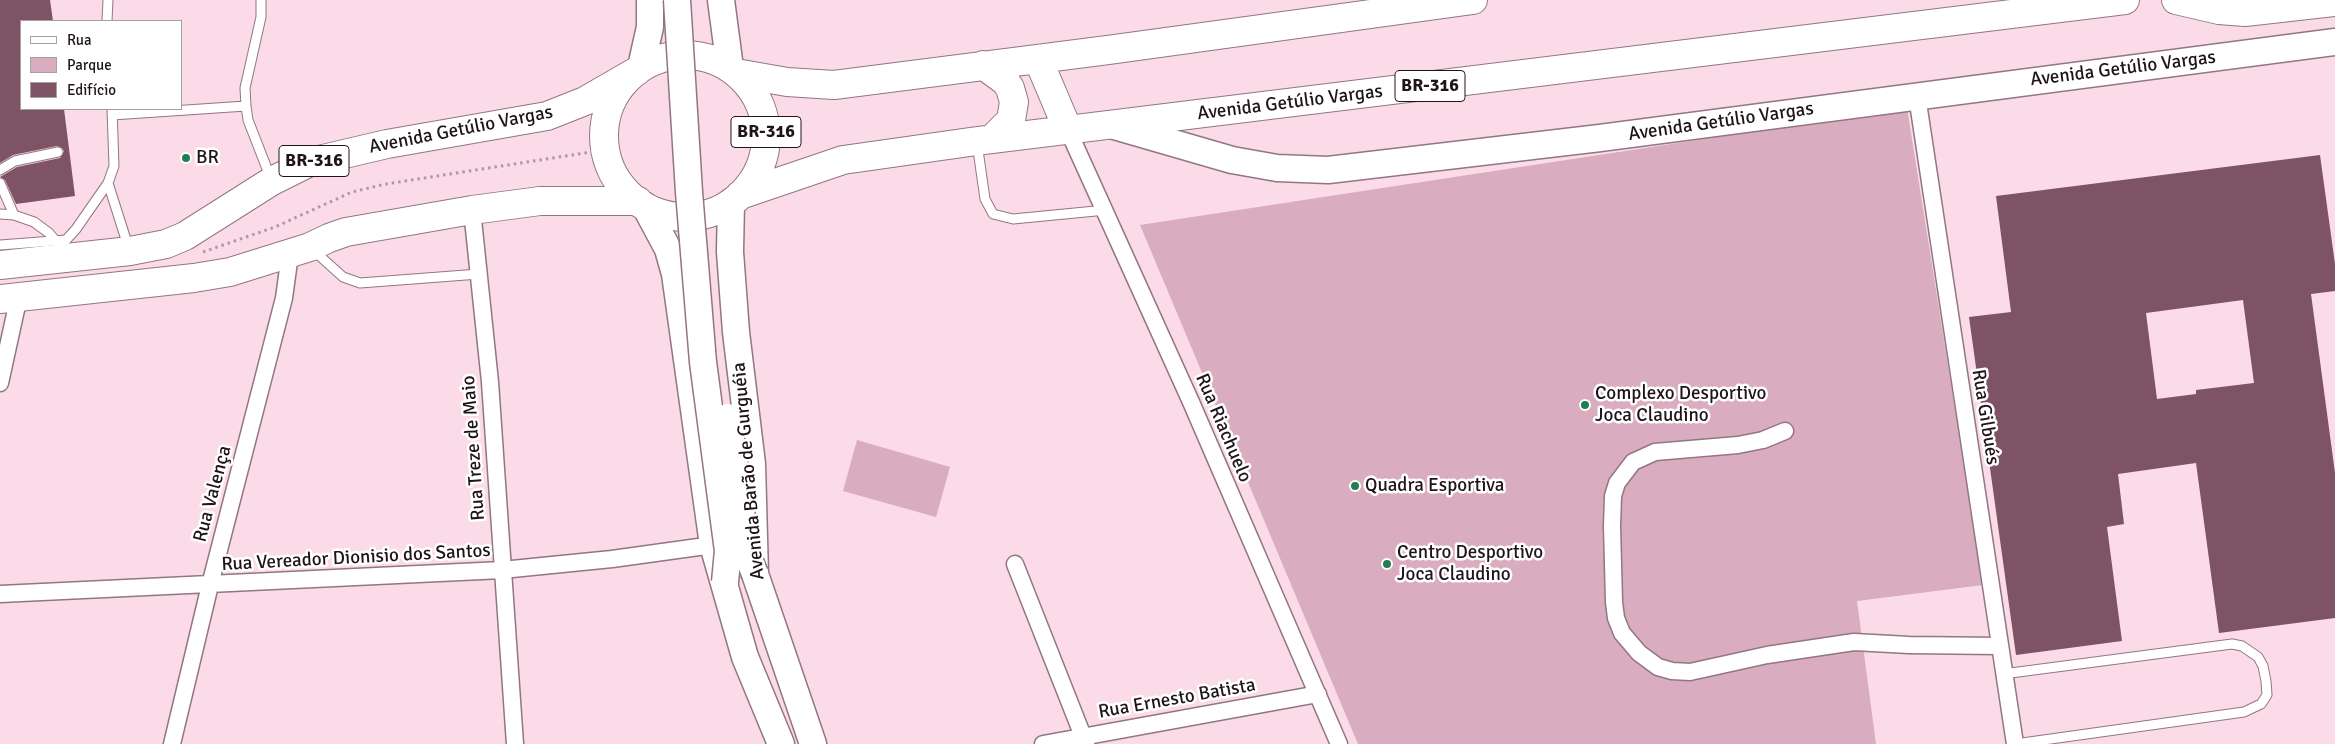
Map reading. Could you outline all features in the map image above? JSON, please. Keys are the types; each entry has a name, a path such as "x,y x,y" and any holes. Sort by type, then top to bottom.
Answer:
{"highway":[{"name":"Avenida Getúlio Vargas","path":"0,265 64,246 130,251 159,246 185,236 272,181 310,162 339,154 548,116 585,100 662,57 686,54 709,58 733,71 788,82 834,85 1473,0"},
{"name":"Avenida Getúlio Vargas","path":"10,298 194,278 230,272 300,251 329,238 360,229 472,210 540,201 635,198 659,213 689,217 718,210 736,199 844,160 984,140 2125,0"},
{"path":"2176,0 2219,10 2245,12 2335,2"},
{"path":"1038,59 1068,130"},
{"path":"983,65 1005,81 1010,88 1014,102 1011,120 984,140"},
{"name":"BR-316","path":"635,198 606,158 604,127 606,112 620,86 639,69"},
{"name":"BR-316","path":"733,71 755,94 764,118 766,145 759,170 747,188 736,199"}],"main road":[{"path":"639,69 650,27 650,0"},
{"path":"677,0 689,192 703,362 728,551 725,582"},
{"path":"691,0 721,370 747,554 755,574"},
{"path":"720,0 733,71"},
{"name":"Avenida Getúlio Vargas","path":"1111,125 1202,153 1232,160 1277,168 1328,170 1600,138 2335,42"},
{"name":"Avenida Barão de Gurguéia","path":"635,198 668,248 675,274 713,545 745,657 781,744"},
{"name":"Avenida Barão de Gurguéia","path":"736,199 730,252 736,332 752,464 755,574 813,744"}],"street":[{"name":"Rua Gilbués","path":"1917,96 2015,744"},
{"name":"Rua Riachuelo","path":"1068,130 1106,210 1339,744"},
{"name":"Rua Treze de Maio","path":"472,210 490,382 514,744"},
{"name":"Rua Valença","path":"172,744 210,585 284,298 300,251"},
{"path":"0,383 10,298"},
{"path":"1784,431 1763,440 1738,445 1655,452 1633,462 1617,483 1612,526 1616,618 1622,633 1639,653 1658,667 1672,671 1690,672 1767,655 1854,642 1999,646"},
{"name":"Rua Vereador Dionisio dos Santos","path":"0,594 502,570 612,559 713,545"},
{"path":"1015,564 1084,740"},
{"name":"Rua Ernesto Batista","path":"1043,744 1084,740 1318,694"}],"lane":[{"path":"107,20 108,0"},
{"path":"261,0 262,17 245,88 246,106 248,120 272,181"},
{"path":"182,109 246,106"},
{"path":"64,246 108,182 115,154 112,112 157,110"},
{"path":"984,140 985,199 993,214 1013,219 1106,210"},
{"path":"0,170 15,161 58,152"},
{"path":"108,182 130,251"},
{"path":"0,183 14,215"},
{"path":"0,214 14,215 34,222 64,246"},
{"path":"0,245 64,246"},
{"path":"300,251 343,277 360,283 479,274"},
{"path":"2003,674 2232,644 2242,646 2258,657 2263,666 2266,681 2267,694 2261,704 2244,712 2015,744"}],"path":[{"path":"202,253 274,227 352,192 386,184 604,150"}],"green space":[{"name":"Complexo Desportivo Joca Claudino","path":"1907,108 1983,585 1857,601 1876,744 1358,744 1140,225"},
{"path":"857,440 950,467 936,517 843,491"}],"building":[{"path":"0,0 50,0 53,20 20,20 20,110 64,110 75,196 16,204 5,180 0,177 17,167 60,158 64,151 62,148 57,146 13,155 0,163"},
{"path":"2320,155 2335,264 2335,291 2311,294 2335,473 2335,618 2219,633 2196,463 2118,474 2124,524 2107,527 2122,641 2016,655 1969,317 2011,312 1996,196","holes":["2243,300 2254,383 2196,390 2196,394 2157,399 2146,313"]}],"place":[{"name":"BR","path":"186,158"},
{"name":"Complexo Desportivo Joca Claudino","path":"1585,405"},
{"name":"Quadra Esportiva","path":"1355,486"},
{"name":"Centro Desportivo Joca Claudino","path":"1387,564"}]}
